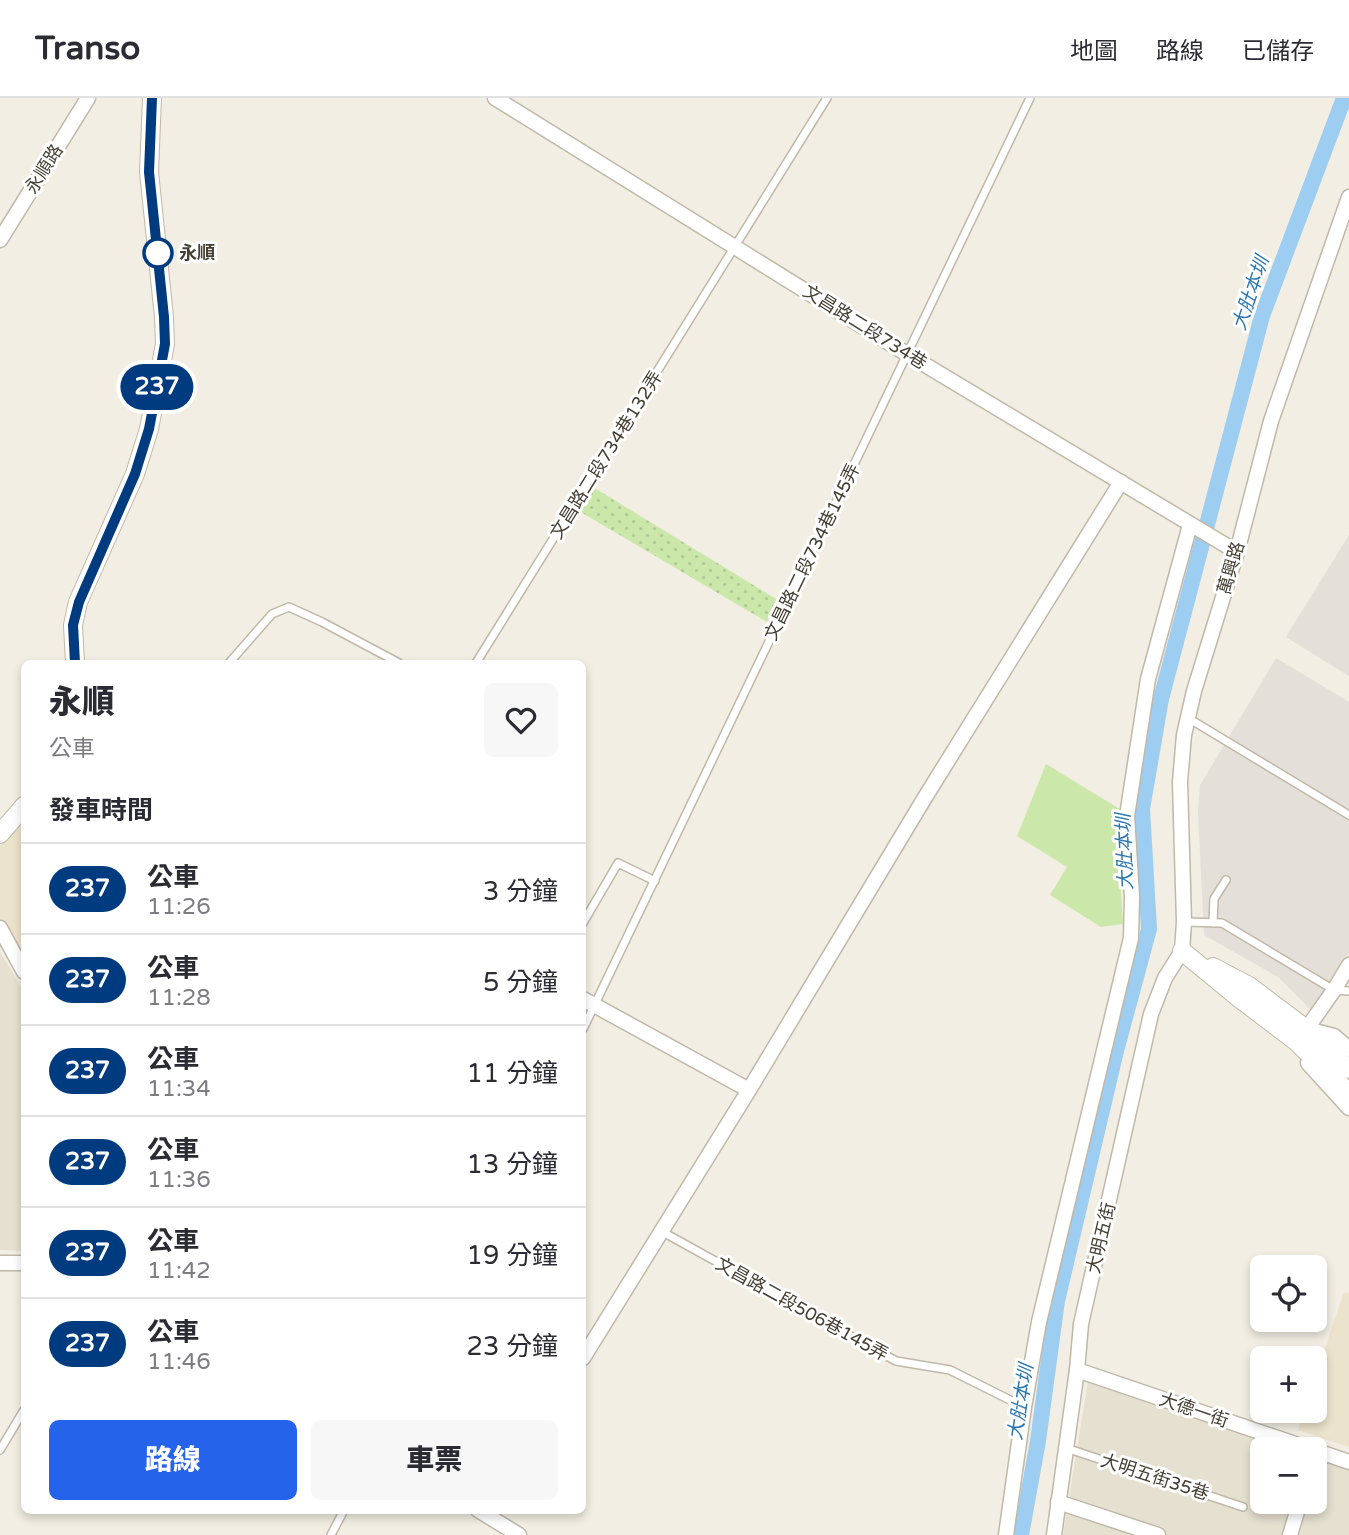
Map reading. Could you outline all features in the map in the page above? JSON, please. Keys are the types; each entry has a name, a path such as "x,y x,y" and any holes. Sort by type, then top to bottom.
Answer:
{"street":[{"name":"永順路","path":"0,240 88,98"},
{"path":"75,660 73,625 79,602 135,474 149,429 165,344 149,172 152,98"},
{"name":"文昌路二段734巷","path":"495,98 907,354 1237,552"},
{"name":"萬興路","path":"1182,951 1184,922 1180,782 1184,735 1194,691 1237,552 1271,421 1349,197"},
{"path":"586,1353 1121,482"},
{"path":"1006,1535 1039,1322 1131,938 1132,897 1127,816 1148,679 1191,525"},
{"path":"0,834 21,810"},
{"path":"2,937 21,967"},
{"path":"1182,951 1249,986 1323,1055 1349,1093"},
{"name":"大明五街","path":"1054,1535 1081,1324 1152,1014 1165,978 1182,951"},
{"path":"1349,965 1301,1035 1306,1061 1349,1108"},
{"path":"589,1002 749,1090"},
{"path":"1301,1035 1334,1036 1349,1049"},
{"path":"1323,1055 1349,1069"},
{"path":"0,1264 21,1263"},
{"name":"大德一街","path":"1077,1370 1274,1437"},
{"name":"大德一街","path":"1327,1455 1349,1462"},
{"path":"1058,1502 1158,1535"},
{"path":"488,1514 519,1535"},
{"path":"1290,1535 1296,1514"}],"lane":[{"name":"文昌路二段734巷132弄","path":"478,660 827,98"},
{"name":"文昌路二段734巷145弄","path":"589,1002 655,881 1030,98"},
{"path":"232,660 272,614 289,607 393,660"},
{"path":"1188,718 1349,815"},
{"path":"586,918 618,863 655,881"},
{"path":"1213,923 1214,899 1226,880"},
{"path":"1184,922 1222,923 1334,990 1349,991"},
{"name":"文昌路二段506巷145弄","path":"661,1231 896,1361 950,1370 1024,1407"},
{"path":"0,1450 21,1415"},
{"name":"大明五街35巷","path":"1066,1448 1243,1507"},
{"path":"331,1535 342,1514"}],"shaded area":[{"path":"1349,535 1349,676 1286,637"},
{"path":"1276,658 1349,702 1349,954 1312,1011 1278,977 1204,935 1198,813 1200,785"},
{"path":"21,819 21,958 0,920 0,846"},
{"path":"0,952 21,986 21,1251 0,1250"},
{"path":"1344,1292 1349,1293 1349,1447 1327,1440 1327,1437 1298,1430 1300,1423 1327,1423 1326,1346"},
{"path":"1088,1381 1266,1437 1250,1437 1250,1514 1327,1514 1327,1456 1349,1463 1349,1535 1063,1535"}],"green space":[{"path":"593,487 778,600 767,622 579,511"},
{"path":"1046,764 1123,811 1118,846 1123,924 1101,927 1050,895 1067,867 1017,836"}],"waterway":[{"name":"大肚本圳","path":"1021,1535 1038,1441 1057,1301 1116,1051 1149,929 1142,809 1161,699 1262,316 1344,98"}],"bus line":[{"name":"237","path":"75,660 73,625 79,602 135,474 149,429 165,344 149,172 152,98"}],"place":[{"name":"永順","path":"158,253"}]}
